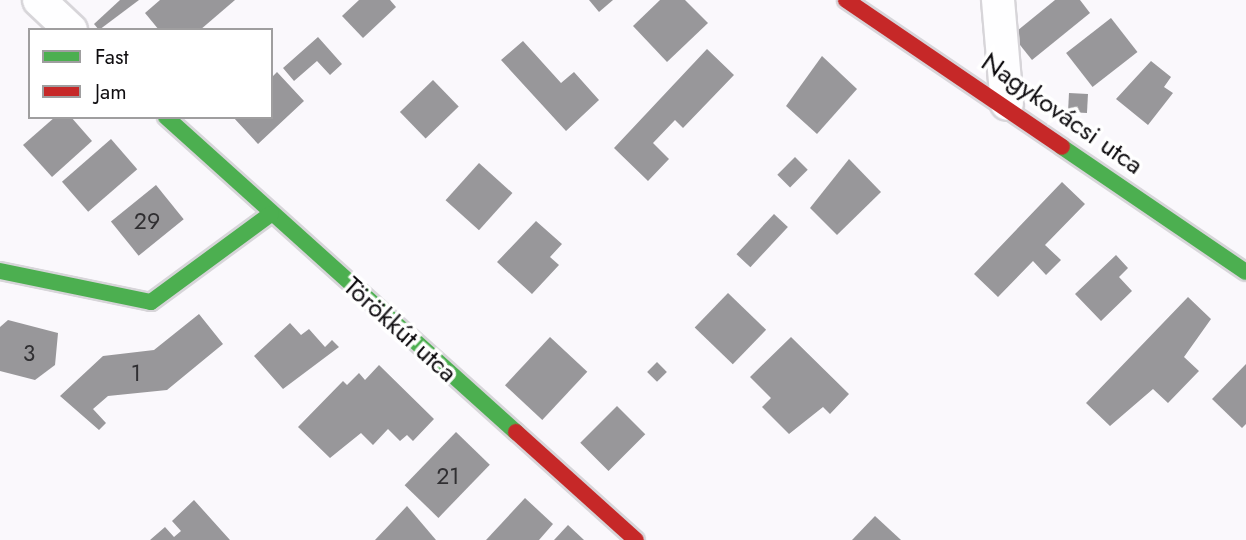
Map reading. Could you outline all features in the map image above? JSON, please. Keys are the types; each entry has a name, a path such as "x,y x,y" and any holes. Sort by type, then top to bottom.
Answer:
{"street":[{"path":"39,0 69,28"},
{"name":"Nagykovácsi utca","path":"846,0 1007,104 1246,272"},
{"path":"998,0 1007,104"},
{"name":"Törökkút utca","path":"168,119 636,540"},
{"path":"0,271 45,285 151,302 271,214"}],"building":[{"path":"120,0 139,0 102,28 94,24"},
{"path":"160,0 235,0 202,28 157,28 145,13"},
{"path":"359,0 390,0 396,7 363,38 342,16"},
{"path":"589,0 613,0 599,12"},
{"path":"660,0 685,0 708,23 667,62 633,26"},
{"path":"1055,0 1080,0 1090,13 1032,60 1012,35"},
{"path":"1111,18 1137,52 1093,87 1066,53"},
{"path":"318,37 342,64 330,75 317,61 294,81 283,68"},
{"path":"523,41 561,83 574,72 599,100 566,131 501,60"},
{"path":"707,49 734,75 683,128 675,120 653,143 669,159 648,181 614,148"},
{"path":"822,56 857,89 817,134 786,106"},
{"path":"1151,61 1171,77 1164,87 1173,93 1148,125 1116,99"},
{"path":"277,72 304,101 258,144 235,119 273,119 273,76"},
{"path":"433,80 459,107 426,139 400,112"},
{"path":"1069,93 1088,94 1087,113 1068,112"},
{"path":"53,119 73,119 92,141 52,177 23,145"},
{"path":"111,139 137,169 88,212 62,182"},
{"path":"795,157 808,170 790,187 777,175"},
{"path":"849,159 881,192 837,235 810,208"},
{"path":"479,163 512,193 479,230 446,200"},
{"path":"1062,182 1085,204 1045,245 1061,260 1046,275 1033,261 998,297 974,274"},
{"path":"156,185 184,219 139,256 111,222"},
{"path":"774,214 788,227 750,267 736,254"},
{"path":"536,221 562,244 550,257 559,265 532,294 497,262"},
{"path":"1116,255 1128,268 1119,277 1132,291 1101,321 1075,294"},
{"path":"728,293 766,330 733,364 695,328"},
{"path":"1188,297 1211,319 1184,357 1199,371 1168,403 1153,389 1110,426 1086,403"},
{"path":"199,314 223,344 167,390 108,396 93,409 106,423 99,430 60,396 103,356 154,350"},
{"path":"8,320 58,333 55,365 35,380 0,371 0,327"},
{"path":"290,323 301,335 309,329 325,347 332,340 339,347 283,389 254,356"},
{"path":"550,337 587,372 542,420 505,385"},
{"path":"791,337 849,394 830,414 823,407 789,434 762,407 771,398 750,377"},
{"path":"657,362 667,372 657,382 647,372"},
{"path":"1246,364 1246,424 1242,428 1212,399"},
{"path":"379,365 434,419 413,441 407,435 400,441 388,429 373,445 361,433 330,458 298,427 343,381 347,385 359,373 365,380"},
{"path":"617,406 645,434 609,471 580,443"},
{"path":"456,432 490,465 438,518 405,485"},
{"path":"525,498 553,524 539,540 486,540"},
{"path":"194,500 230,540 150,540 165,527 174,537 181,531 172,521"},
{"path":"407,506 436,540 375,540"},
{"path":"875,516 901,540 852,540"},
{"path":"568,525 584,540 554,540"}],"traffic: fast":[{"path":"168,119 516,432"},
{"path":"1062,147 1246,272"},
{"path":"0,271 151,302 271,214"}],"traffic: jam":[{"path":"846,0 1062,147"},
{"path":"516,432 636,540"}]}
